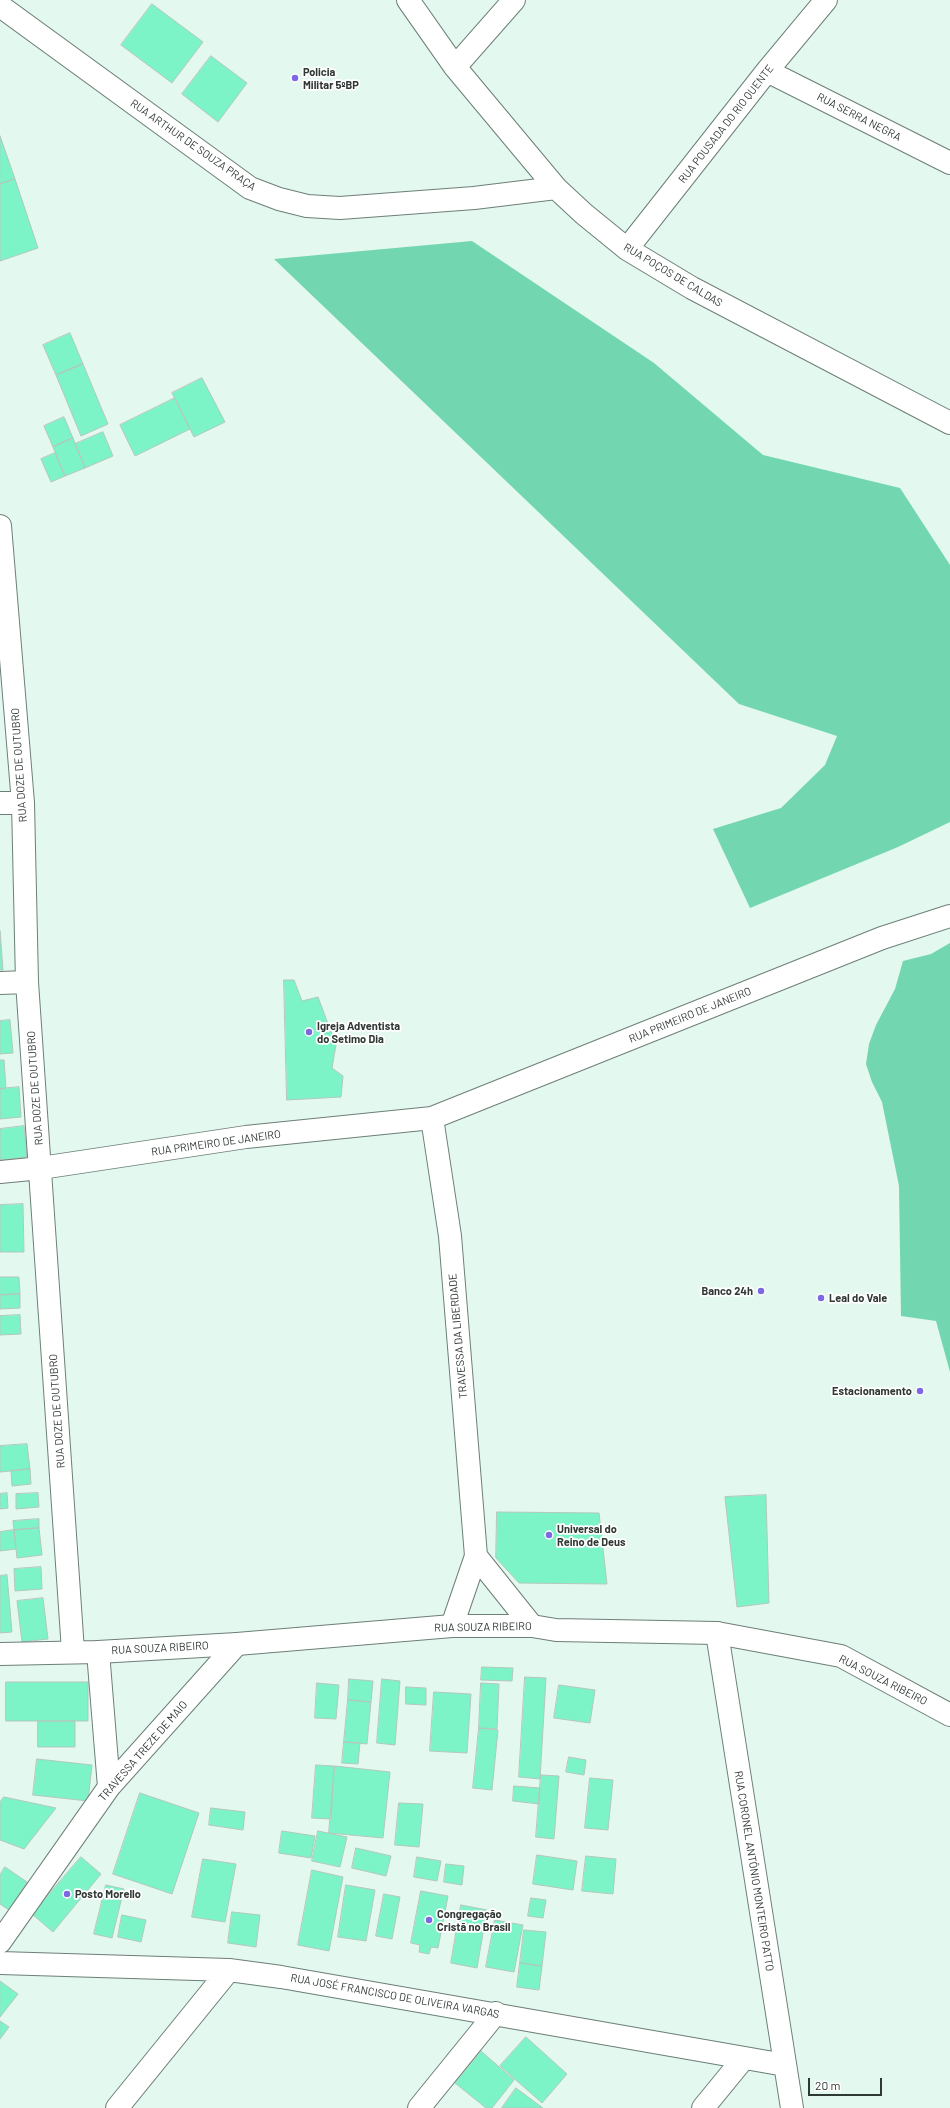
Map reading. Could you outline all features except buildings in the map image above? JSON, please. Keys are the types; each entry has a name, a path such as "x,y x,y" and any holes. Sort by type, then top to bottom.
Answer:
{"street":[{"name":"RUA POÇOS DE CALDAS","path":"408,0 455,68 556,188 584,214 627,249 692,288 950,423"},
{"path":"455,68 514,0"},
{"name":"RUA POUSADA DO RIO QUENTE","path":"627,249 767,71 826,0"},
{"name":"RUA ARTHUR DE SOUZA PRAÇA","path":"0,6 250,188 279,199 306,206 340,208 474,198 556,188"},
{"name":"RUA SERRA NEGRA","path":"767,71 950,163"},
{"name":"RUA DOZE DE OUTUBRO","path":"0,526 23,803 26,982 41,1168 73,1651"},
{"path":"0,803 23,803"},
{"name":"RUA PRIMEIRO DE JANEIRO","path":"0,1172 41,1168 246,1138 432,1118 882,938 950,916"},
{"path":"0,983 26,982"},
{"name":"TRAVESSA DA LIBERDADE","path":"432,1118 450,1236 476,1556"},
{"path":"476,1556 532,1626"},
{"path":"452,1626 476,1556"},
{"name":"RUA SOUZA RIBEIRO","path":"0,1654 73,1651 98,1652 237,1644 452,1626 532,1626 556,1630 717,1633 841,1656 950,1715"},
{"name":"RUA CORONEL ANTÔNIO MONTEIRO PATTO","path":"717,1633 792,2108"},
{"name":"TRAVESSA TREZE DE MAIO","path":"0,1942 110,1787 237,1644"},
{"path":"98,1652 110,1787"},
{"name":"RUA JOSÉ FRANCISCO DE OLIVEIRA VARGAS","path":"0,1963 229,1970 281,1977 496,2013 785,2065"},
{"path":"117,2108 229,1970"},
{"path":"419,2108 496,2013"},
{"path":"703,2108 744,2058"}],"green space":[{"path":"472,241 654,363 763,455 900,488 950,565 950,822 898,847 750,908 713,829 781,808 825,765 837,736 739,704 274,259"},
{"path":"950,943 950,1372 936,1321 901,1316 899,1186 882,1102 872,1082 866,1064 869,1044 876,1025 895,989 903,961 931,954"}],"place":[{"name":"Policia Militar 5ºBP","path":"295,78"},
{"name":"Igreja Adventista do Setimo Dia","path":"309,1032"},
{"name":"Banco 24h","path":"761,1291"},
{"name":"Leal do Vale","path":"821,1298"},
{"name":"Estacionamento","path":"920,1391"},
{"name":"Universal do Reino de Deus","path":"549,1535"},
{"name":"Posto Morello","path":"67,1894"},
{"name":"Congregação Cristã no Brasil","path":"429,1920"}]}
